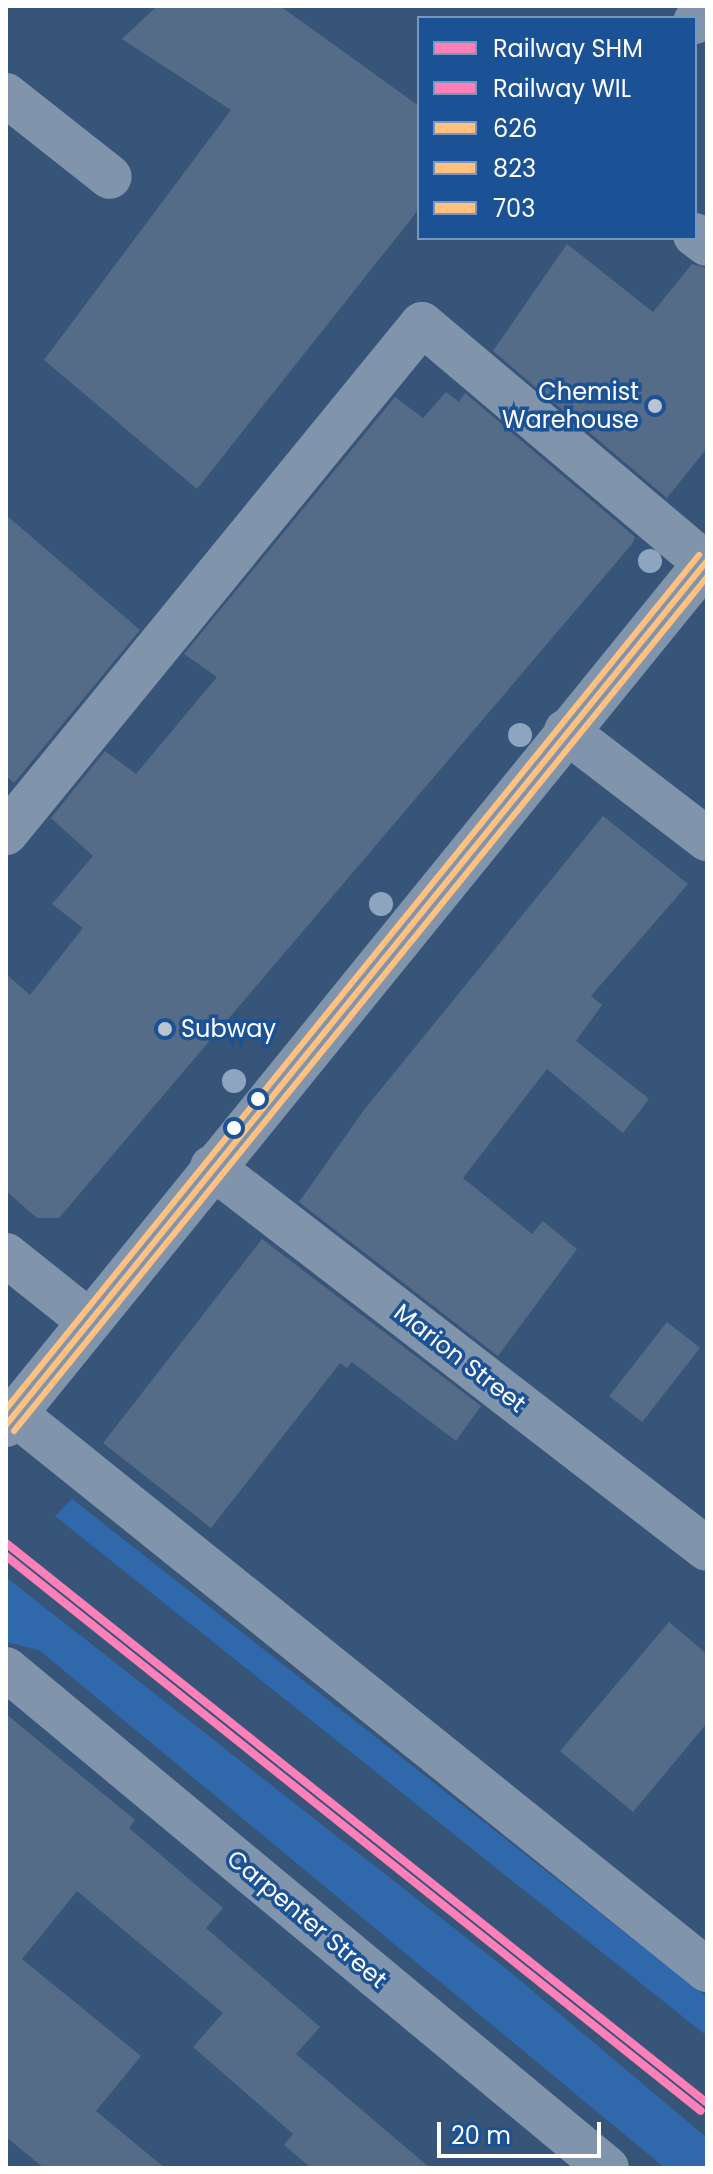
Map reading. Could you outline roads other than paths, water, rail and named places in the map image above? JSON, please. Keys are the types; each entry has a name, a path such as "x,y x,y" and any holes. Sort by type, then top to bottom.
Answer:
{"street":[{"path":"6,95 110,177"},
{"path":"6,833 422,324 706,562 212,1167 10,1420 389,1710 707,1970"},
{"path":"566,731 707,839"},
{"name":"Marion Street","path":"212,1167 707,1549"},
{"path":"6,1255 89,1321"},
{"name":"Carpenter Street","path":"6,1669 607,2168"}],"rail line":[{"name":"SHM","path":"6,1543 707,2103"},
{"name":"WIL","path":"6,1556 701,2111"}],"place":[{"name":"Chemist Warehouse","path":"655,406"},
{"name":"Subway","path":"165,1029"}]}
